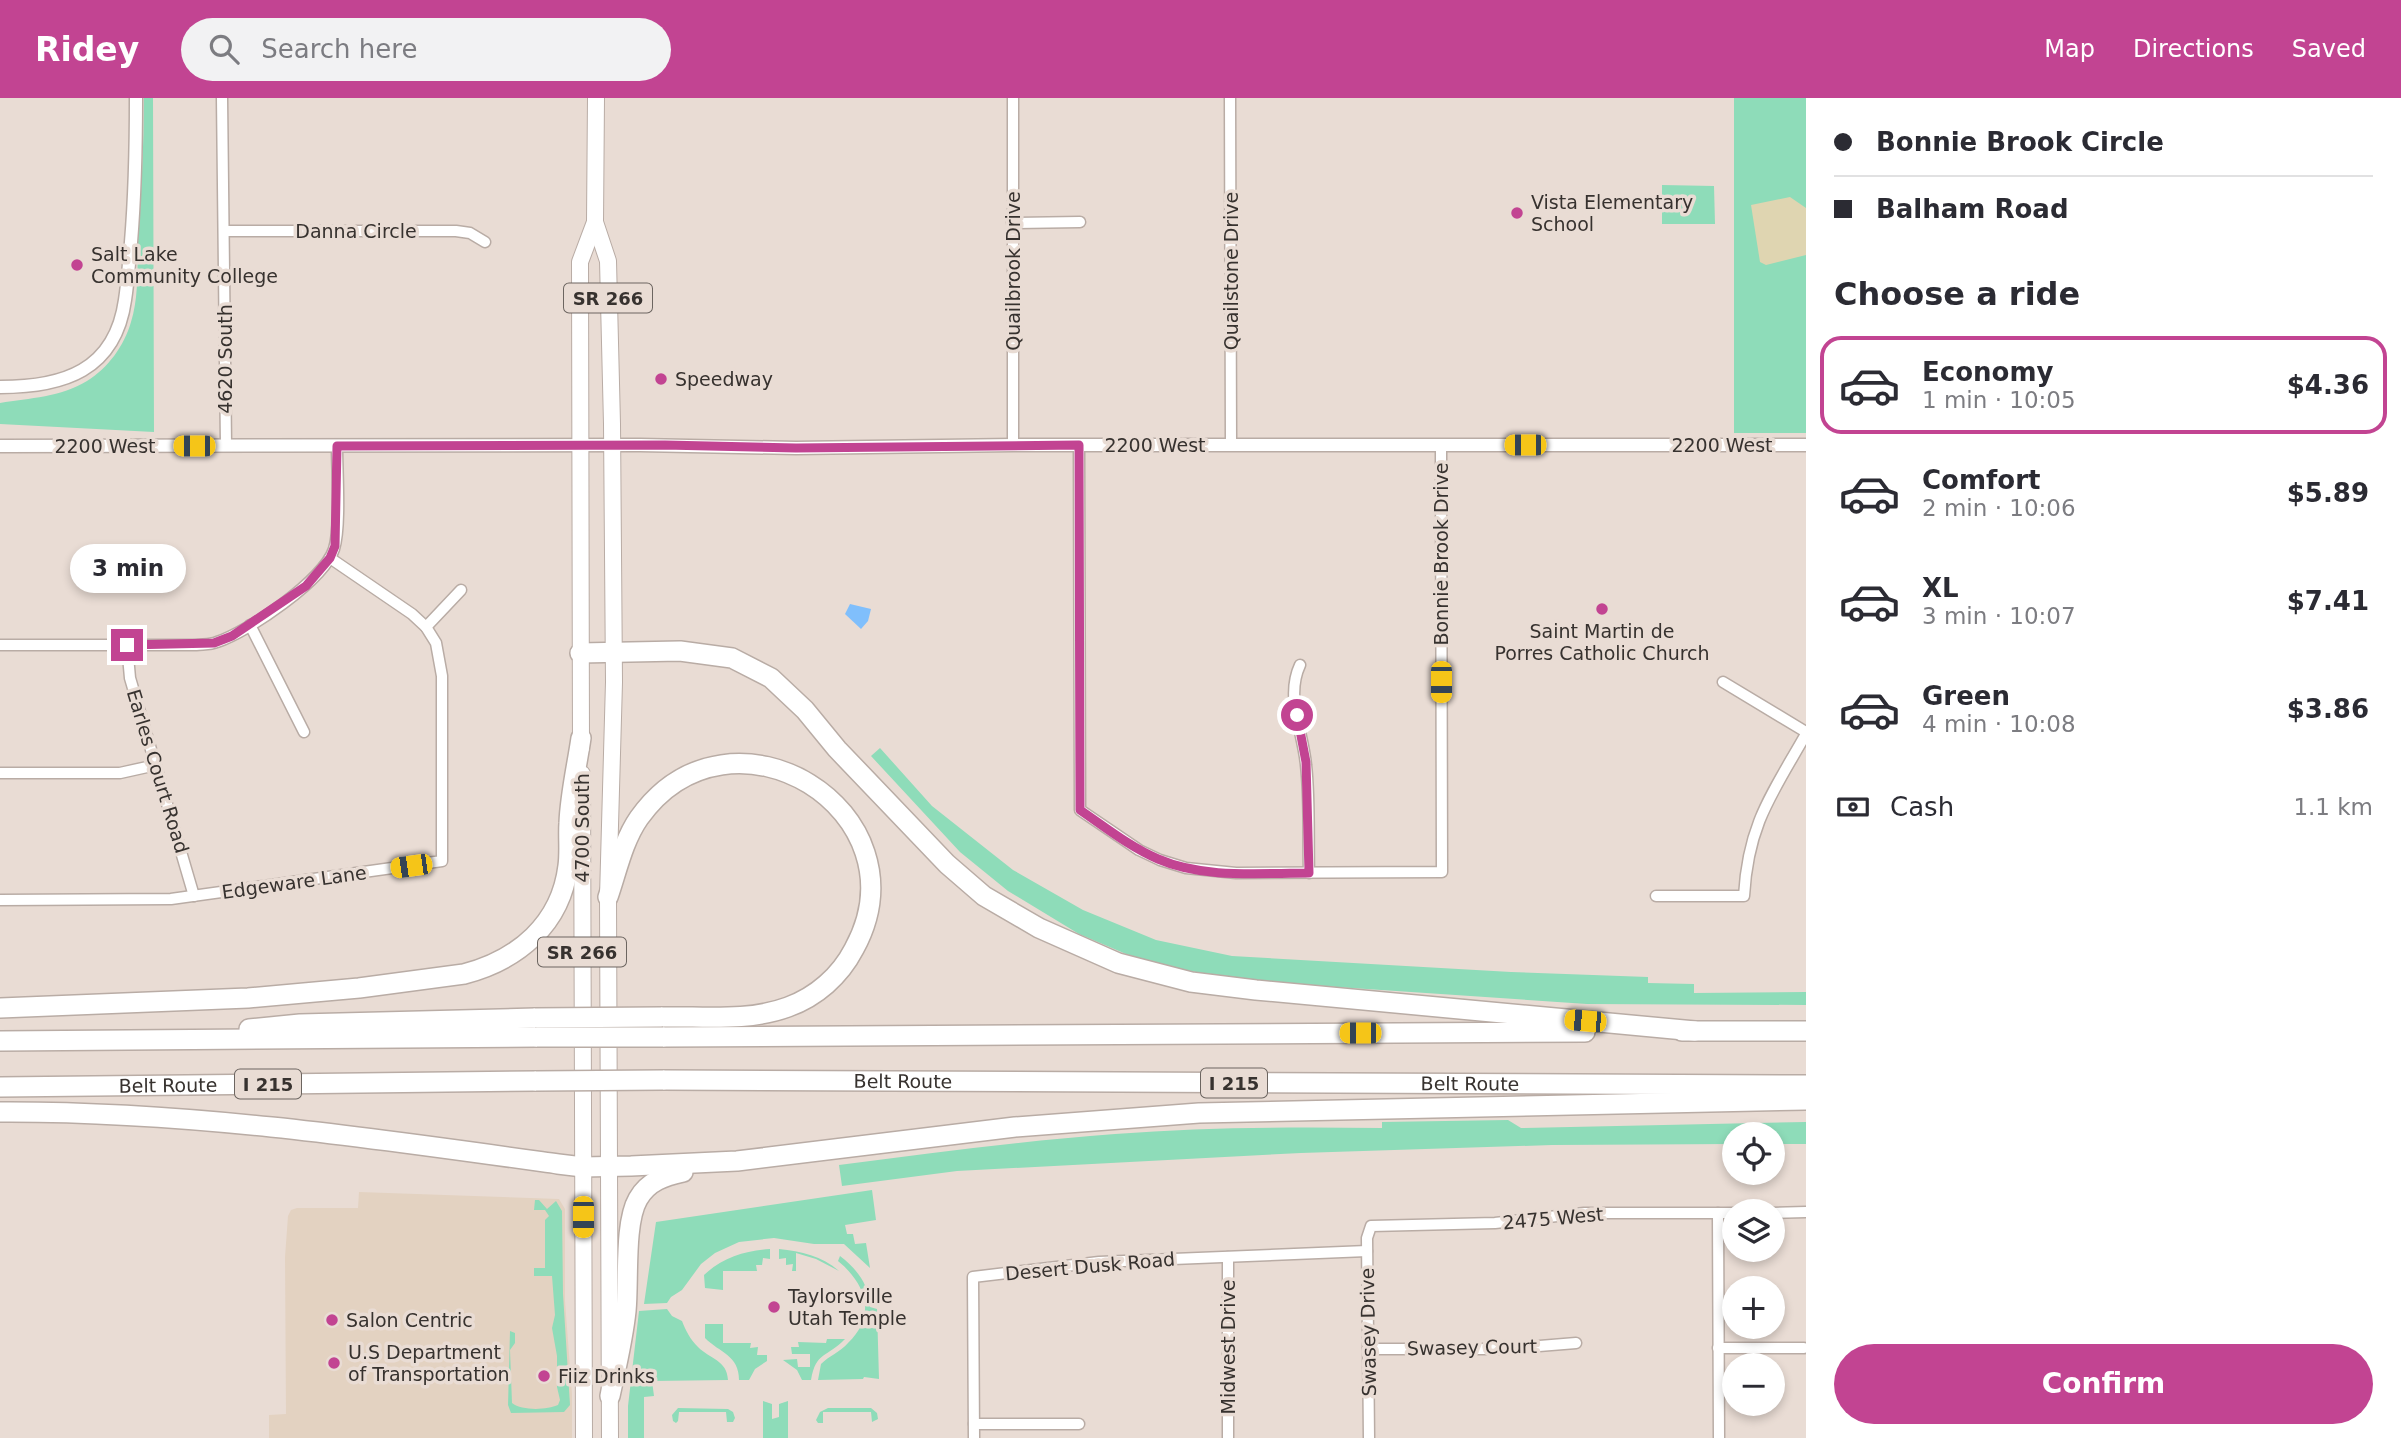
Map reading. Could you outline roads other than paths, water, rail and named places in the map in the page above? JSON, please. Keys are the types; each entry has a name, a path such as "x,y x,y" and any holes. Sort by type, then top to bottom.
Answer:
{"highway":[{"path":"580,653 680,651 732,658 771,678 805,710 837,749 947,864 984,896 1040,928 1118,963 1191,982 1256,990 1695,1031"},
{"path":"0,1007 164,1002 306,993 464,974 504,960 537,935 560,900 568,866 569,822 581,738"},
{"path":"0,1041 184,1040 536,1028 661,1017 766,1013 804,1000 832,979 856,946 867,916 869,876 858,836 835,803 803,778 764,765 733,763 713,766 675,783 646,809 628,839 608,897"},
{"path":"536,1028 663,1037 1806,1031"},
{"name":"Belt Route","path":"0,1087 663,1080 1806,1085"},
{"path":"610,1396 625,1321 630,1225 637,1200 651,1184 664,1177 699,1168 968,1132 1061,1122 1171,1115 1806,1100"},
{"path":"0,1112 92,1113 214,1121 583,1167 737,1161"}],"main road":[{"name":"4700 South","path":"596,98 595,222 608,261 612,445 614,652 608,897 610,1438"},
{"name":"4700 South","path":"584,1438 580,262 595,222"}],"street":[{"path":"0,387 42,386 69,378 96,361 111,342 125,301 132,214 136,98"},
{"name":"4620 South","path":"222,98 226,446"},
{"name":"Quailbrook Drive","path":"1013,98 1013,444"},
{"name":"Quailstone Drive","path":"1230,98 1231,445"},
{"path":"1012,223 1080,222"},
{"name":"Danna Circle","path":"224,231 456,231 470,233 485,242"},
{"name":"2200 West","path":"0,446 612,445 796,448 1013,444 1806,445"},
{"name":"Bonnie Brook Drive","path":"1079,445 1080,810 1139,850 1186,868 1214,872 1309,873 1442,872 1441,445"},
{"path":"0,645 214,643 250,625 306,586 330,558 335,546 336,532 337,446"},
{"path":"330,558 426,626 461,590"},
{"path":"250,625 304,732"},
{"name":"Edgeware Lane","path":"0,900 151,900 442,861 441,667 436,643 426,626"},
{"name":"Earles Court Road","path":"127,645 130,678 194,896"},
{"path":"1300,665 1294,682 1293,696 1306,762 1309,873"},
{"path":"1656,896 1744,896 1747,857 1762,810 1806,733 1723,682"},
{"path":"0,773 120,773 156,765"},
{"path":"1785,1213 1806,1212"},
{"name":"2475 West","path":"1371,1226 1495,1223 1584,1213 1722,1213"},
{"path":"1718,1213 1719,1438"},
{"name":"Swasey Drive","path":"1369,1438 1367,1238 1371,1226"},
{"name":"Desert Dusk Road","path":"974,1438 973,1277 1071,1264 1367,1251"},
{"name":"Midwest Drive","path":"1228,1257 1228,1438"},
{"name":"Swasey Court","path":"1368,1349 1502,1349 1576,1343"},
{"path":"1718,1348 1804,1348"},
{"path":"974,1424 1079,1424"}],"water":[{"path":"850,604 871,609 868,621 861,629 845,614"}],"place":[{"name":"Vista Elementary School","path":"1517,213"},
{"name":"Salt Lake Community College","path":"77,265"},
{"name":"Speedway","path":"661,379"},
{"name":"Saint Martin de Porres Catholic Church","path":"1602,609"},
{"name":"Taylorsville Utah Temple","path":"774,1307"},
{"name":"Salon Centric","path":"332,1320"},
{"name":"U.S Department of Transportation","path":"334,1363"},
{"name":"Fiiz Drinks","path":"544,1376"}]}
